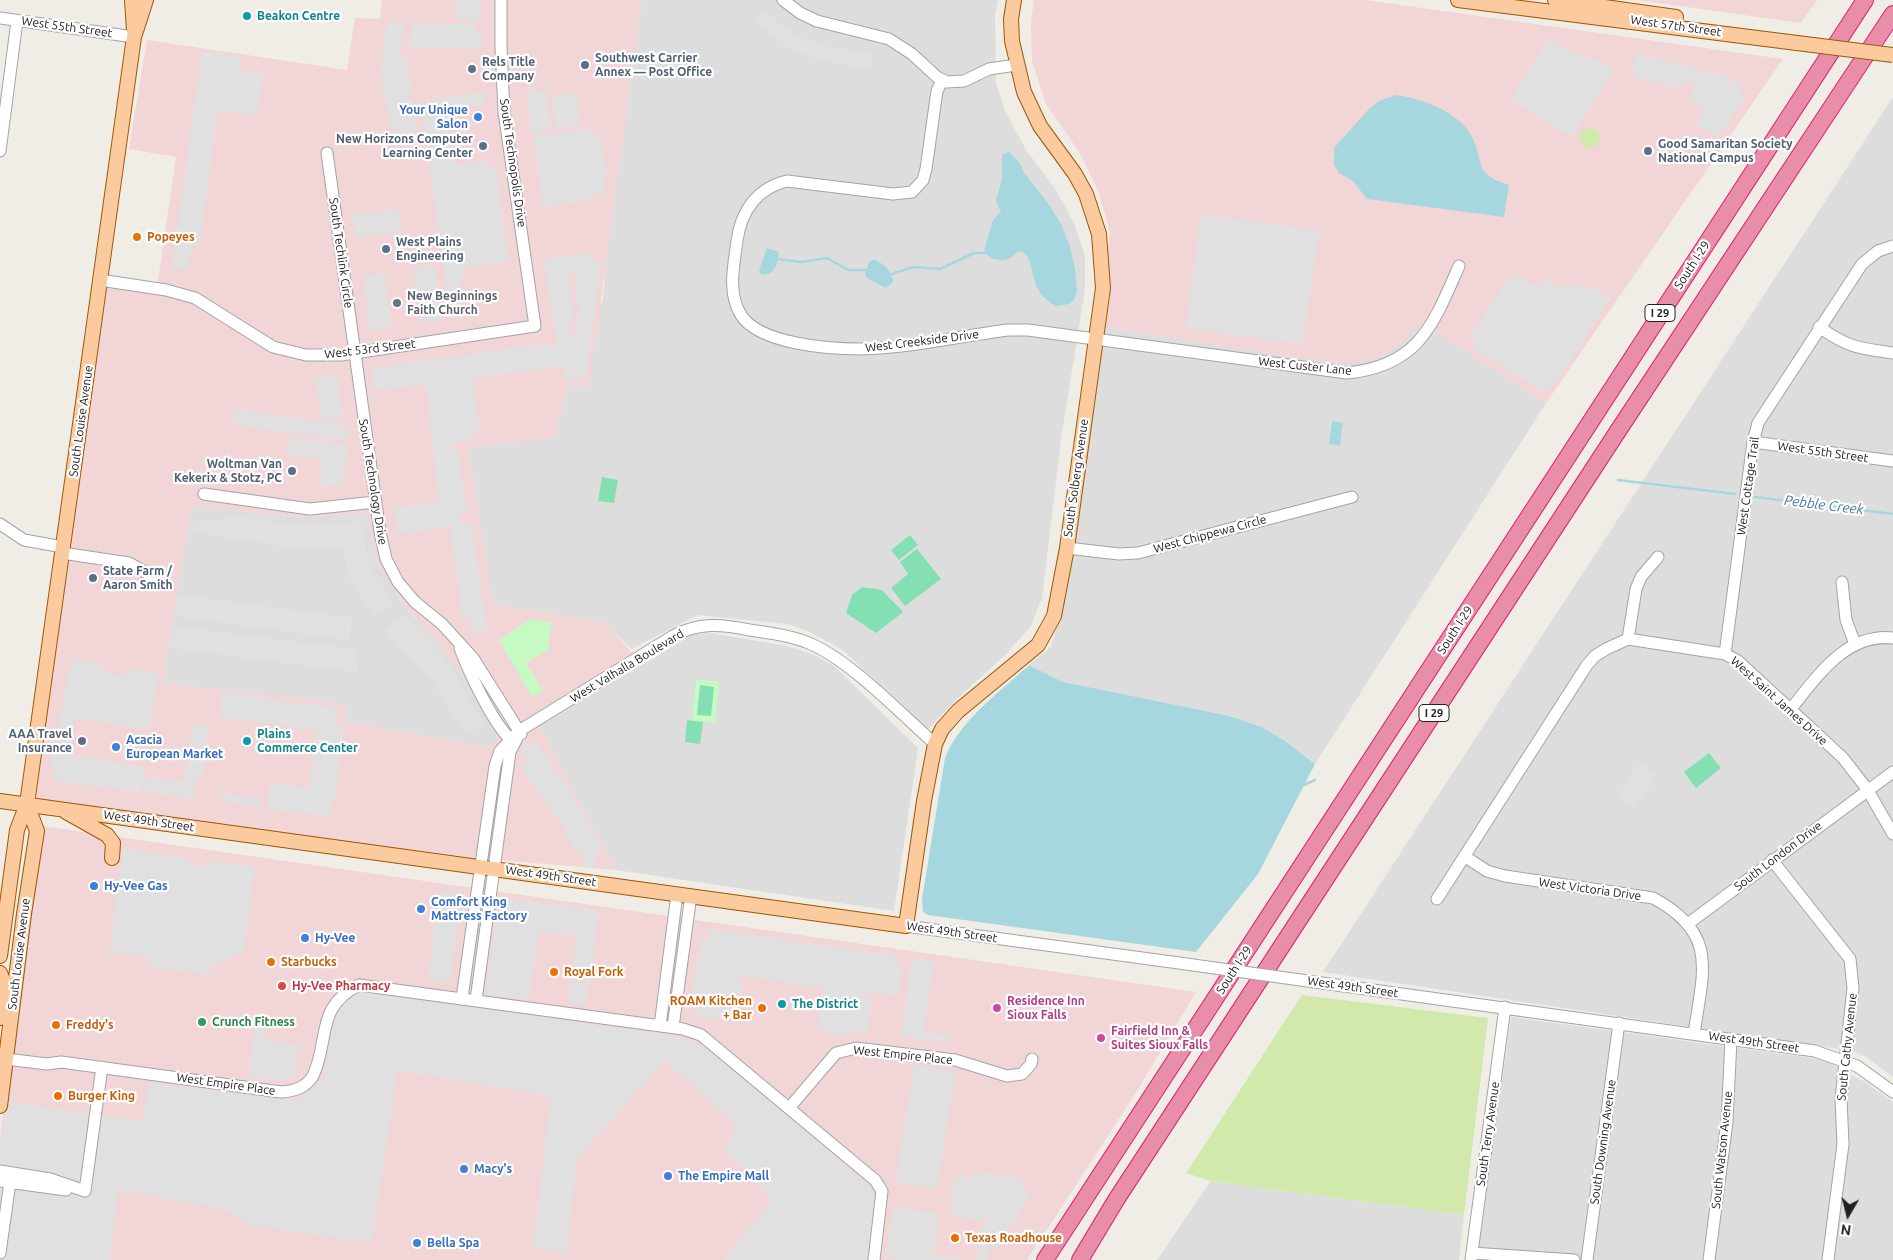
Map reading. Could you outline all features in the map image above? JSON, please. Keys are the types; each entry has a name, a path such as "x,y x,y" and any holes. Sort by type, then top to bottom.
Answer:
{"highway":[{"name":"South I-29","path":"1045,1260 1865,0"},
{"name":"I 29","path":"1080,1260 1127,1183 1610,442 1893,14"}],"main road":[{"name":"South Louise Avenue","path":"132,0 134,37"},
{"name":"South Louise Avenue","path":"0,956 17,830 27,804 134,37 146,0"},
{"name":"South Solberg Avenue","path":"906,926 924,801 935,744 942,729 954,715 1028,655 1043,638 1056,609 1067,548 1103,288 1103,262 1099,234 1086,194 1075,174 1040,126 1024,92 1016,65 1011,19 1014,0"},
{"name":"West 57th Street","path":"1458,0 1798,38 1893,46"},
{"name":"West 57th Street","path":"1555,0 1798,38 1893,56"},
{"name":"West 49th Street","path":"0,801 906,926"},
{"name":"South Louise Avenue","path":"0,1106 5,1054 37,831 27,804"},
{"path":"61,809 108,835 113,844 112,858"},
{"path":"0,973 5,985 0,1018"}],"street":[{"name":"South Technopolis Drive","path":"502,0 501,47 504,112 535,326"},
{"path":"783,0 800,13 817,21 889,39 912,54 942,81 957,82 989,69 1016,65"},
{"name":"West 55th Street","path":"0,18 134,37"},
{"path":"0,151 17,21"},
{"name":"West Creekside Drive","path":"942,81 937,91 926,169 923,180 912,192 900,194 787,181 771,186 752,201 744,214 739,228 732,282 734,300 741,314 755,330 772,338 842,348 871,348 1008,330 1028,330 1096,340"},
{"name":"South Techlink Circle","path":"327,153 354,353"},
{"name":"West Cottage Trail","path":"1725,654 1753,442 1758,423 1862,264 1878,251 1893,246"},
{"name":"West Custer Lane","path":"1096,340 1346,373 1365,371 1385,365 1404,355 1420,342 1434,322 1459,266"},
{"name":"West 53rd Street","path":"100,280 166,290 195,298 262,342 287,352 306,355 329,356 354,353 535,326"},
{"path":"1819,328 1853,347 1893,353"},
{"name":"South Technology Drive","path":"354,353 375,502 386,560 398,582 480,666 518,734"},
{"name":"West 55th Street","path":"1753,442 1893,461"},
{"path":"204,494 310,508 375,502"},
{"name":"West Chippewa Circle","path":"1067,548 1119,554 1138,553 1352,497"},
{"path":"0,524 24,540 129,563 159,580"},
{"path":"1437,899 1587,665 1595,656 1606,649 1628,639 1636,590 1641,577 1658,557"},
{"path":"1842,582 1846,620 1855,644"},
{"name":"West Valhalla Boulevard","path":"488,867 495,766 500,751 518,734 672,636 692,627 714,624 784,636 814,645 853,672 935,744"},
{"path":"1790,710 1826,666 1855,644 1875,638 1893,638"},
{"name":"West Saint James Drive","path":"1628,639 1725,654 1738,661 1843,758 1867,789 1893,834"},
{"name":"South London Drive","path":"1689,923 1867,789 1893,772"},
{"name":"West Victoria Drive","path":"1464,856 1487,871 1505,876 1653,898 1673,908 1689,923 1702,950 1703,971 1694,1034"},
{"name":"South Cathy Avenue","path":"1772,860 1850,959 1853,988 1841,1099 1842,1144 1828,1260"},
{"path":"462,998 488,867"},
{"path":"476,1000 488,867"},
{"path":"660,1026 684,894"},
{"path":"674,1027 684,894"},
{"name":"West 49th Street","path":"906,926 1815,1051 1846,1060 1874,1076 1893,1092"},
{"name":"West Empire Place","path":"5,1054 47,1064 61,1062 288,1091 303,1086 313,1076 329,1013 337,999 359,985 674,1027 701,1035 790,1107 875,1180 882,1191 874,1260"},
{"name":"South Terry Avenue","path":"1471,1256 1504,1007"},
{"name":"South Downing Avenue","path":"1587,1260 1619,1023"},
{"name":"South Watson Avenue","path":"1709,1260 1727,1122 1731,1039"},
{"name":"West Empire Place","path":"790,1107 836,1053 843,1050 856,1048 955,1060 1007,1076 1022,1074 1031,1064 1032,1059"},
{"path":"85,1191 102,1067"},
{"path":"0,1171 50,1179 85,1191"},
{"path":"0,1252 5,1181 85,1191"},
{"path":"1471,1256 1574,1260"}],"shaded area":[{"path":"382,0 642,0 589,387 567,387 555,437 469,447 492,604 605,622 643,665 539,726 616,870 474,858 36,799 104,286 156,294 176,157 129,149 147,40 347,70 355,18 380,19","holes":["191,505 295,517 367,515 378,566 410,613 441,646 470,687 498,739 488,747 344,721 347,704 163,683"]},
{"path":"456,0 480,0 478,22 454,19"},
{"path":"642,0 998,0 995,15 996,83 1005,111 1026,150 1054,187 1074,223 1085,256 1085,289 1061,439 1042,598 1031,626 1005,655 957,699 928,729 843,650 808,631 787,624 698,615 631,649 605,622 492,604 469,447 555,437 567,387 603,298 608,237"},
{"path":"1034,0 1365,0 1783,59 1546,403 1419,322 1400,344 1383,356 1352,362 1327,362 1102,327 1110,232 1099,193 1080,153 1046,104 1032,61 1031,22"},
{"path":"1637,0 1817,0 1801,23"},
{"path":"766,12 785,28 807,40 830,47 871,54 872,70 816,59 788,48 754,22"},
{"path":"387,22 404,24 399,56 401,58 407,57 412,94 406,95 404,98 412,99 418,135 411,135 410,138 402,139 400,133 394,134 381,83 388,81 387,79 380,78"},
{"path":"411,23 475,24 475,33 481,33 481,49 410,48"},
{"path":"1548,38 1569,52 1571,50 1592,60 1595,58 1614,70 1573,136 1558,130 1511,100"},
{"path":"202,52 241,57 239,71 263,74 257,116 218,111 199,247 191,246 188,270 172,268"},
{"path":"1636,54 1726,76 1743,87 1740,92 1745,97 1718,138 1696,124 1705,109 1693,102 1691,98 1694,88 1691,83 1685,82 1682,89 1636,78 1638,72 1632,69"},
{"path":"526,90 547,91 551,130 531,134"},
{"path":"484,92 486,105 447,110 454,166 489,161 490,168 496,167 509,261 464,267 465,278 459,279 464,317 450,319 422,109 433,108 432,99"},
{"path":"576,93 580,125 556,129 552,97"},
{"path":"1893,97 1893,1077 1866,1057 1853,1051 1323,972"},
{"path":"591,129 593,136 601,139 606,175 603,193 592,194 593,200 543,207 533,136"},
{"path":"398,209 401,231 356,238 352,215"},
{"path":"1201,214 1319,230 1303,344 1186,328"},
{"path":"591,253 592,260 601,262 586,377 580,376 579,382 564,380 565,365 472,379 480,432 472,433 473,440 453,443 451,450 457,449 467,513 459,514 461,525 472,524 487,631 470,630 469,619 463,619 450,528 455,526 399,534 394,508 439,501 426,385 374,390 371,368 553,343 554,349 557,348 544,259","holes":["577,271 575,301 580,303 574,342 572,341 569,327 574,326 569,272"]},
{"path":"435,265 443,320 421,323 413,268"},
{"path":"384,273 392,328 370,331 363,276"},
{"path":"1518,275 1539,288 1545,279 1561,289 1563,285 1568,288 1572,282 1587,289 1590,286 1610,299 1550,391 1545,388 1542,392 1473,348 1477,341 1470,337 1510,276 1516,279"},
{"path":"1419,321 1546,403 1315,764 1288,743 1102,691 1063,682 1029,665 1050,648 1060,618 1102,327 1327,362 1352,362 1400,344"},
{"path":"337,375 343,418 328,420 327,417 321,418 315,378"},
{"path":"234,409 348,425 345,441 232,424"},
{"path":"288,437 348,446 343,485 319,486 323,459 286,454"},
{"path":"191,505 295,517 367,515 378,566 410,613 441,646 472,690 498,739 488,747 344,721 347,704 163,683"},
{"path":"228,515 304,526 361,521 369,566 393,604 375,618 365,605 350,578 341,547 299,548 190,532 191,526 199,519 225,522"},
{"path":"177,594 352,618 349,640 174,616"},
{"path":"404,615 448,662 485,727 462,731 433,682 385,631"},
{"path":"173,626 355,649 355,657 359,666 357,672 170,648"},
{"path":"710,633 787,646 815,655 835,667 918,748 894,911 616,870 539,726 674,646 688,635"},
{"path":"72,659 102,665 104,673 126,676 127,669 158,674 150,729 75,718 69,755 145,767 141,793 53,780 54,773 51,762"},
{"path":"222,693 336,708 336,724 344,725 335,799 332,799 330,816 267,809 270,783 309,788 316,730 219,717"},
{"path":"208,724 202,778 195,778 193,799 144,792 146,777 179,781 185,776 192,727"},
{"path":"526,740 530,747 537,743 571,792 603,851 597,854 594,869 584,867 583,851 575,853 562,825 522,769 528,760 520,750"},
{"path":"1640,762 1658,774 1635,809 1616,797"},
{"path":"222,793 261,798 260,806 221,801"},
{"path":"42,826 1196,992 1135,1094 1027,1260 0,1260 0,1137"},
{"path":"123,849 186,858 191,864 209,867 211,861 255,867 243,952 211,966 209,975 150,967 151,958 109,952"},
{"path":"439,890 462,893 450,982 428,979"},
{"path":"499,897 599,911 586,1006 568,1004 577,936 540,931 529,999 485,995"},
{"path":"710,929 897,956 896,963 903,964 898,996 866,991 866,996 872,997 867,1033 848,1030 847,1037 826,1034 827,1029 818,1028 824,988 737,975 736,978 743,979 738,1016 718,1013 717,1021 698,1018 699,1011 690,1010 701,938 709,939"},
{"path":"911,959 934,962 923,1032 951,1036 950,1043 901,1036"},
{"path":"363,992 682,1037 708,1049 872,1188 875,1199 867,1260 723,1260 773,1200 724,1150 735,1131 732,1120 665,1061 577,1158 566,1253 533,1247 551,1096 397,1071 372,1243 252,1226 220,1208 118,1190 110,1260 0,1260 0,1147 6,1101 143,1122 149,1083 297,1101 323,1078 334,1016 348,998"},
{"path":"1511,1017 1825,1060 1865,1082 1893,1102 1893,1260 1477,1260"},
{"path":"255,1027 261,1028 269,1042 299,1046 295,1079 278,1081 248,1076"},
{"path":"914,1065 955,1071 937,1188 896,1182"},
{"path":"972,1171 1022,1178 1021,1188 1031,1195 996,1249 992,1247 988,1253 987,1260 975,1260 981,1244 975,1240 990,1213 985,1213 984,1221 950,1215 952,1199 955,1193 951,1190 962,1174 970,1179"},
{"path":"1211,1181 1464,1215 1459,1260 1157,1260"},
{"path":"893,1207 939,1214 933,1255 971,1260 897,1260 886,1258"}],"green space":[{"path":"1590,128 1597,131 1600,138 1597,145 1590,148 1583,145 1580,138 1583,131"},
{"path":"602,477 618,480 614,503 598,501"},
{"path":"910,535 918,545 899,560 891,550"},
{"path":"917,549 941,579 905,606 891,588 908,574 900,562"},
{"path":"862,587 882,590 903,612 876,633 846,613 852,595"},
{"path":"532,618 552,623 548,644 551,648 526,663 543,691 532,697 499,640"},
{"path":"696,679 719,682 715,723 692,721"},
{"path":"700,685 714,687 711,716 697,715"},
{"path":"687,720 703,722 700,744 685,742"},
{"path":"1709,753 1721,768 1696,788 1684,772"},
{"path":"1302,995 1488,1018 1464,1215 1211,1181 1186,1173"}],"water":[{"path":"1396,95 1416,99 1438,107 1464,125 1475,142 1484,170 1489,176 1509,185 1504,217 1367,199 1353,181 1339,173 1334,165 1334,148 1369,109 1379,101"},
{"path":"1009,152 1019,162 1023,171 1050,206 1062,226 1070,247 1075,269 1077,292 1074,300 1069,304 1056,306 1046,299 1036,285 1030,263 1023,252 1018,252 1003,260 990,258 984,250 993,220 1001,211 996,201 1002,179 1002,155"},
{"path":"767,248 779,252 778,260 773,271 761,274 759,270"},
{"path":"874,259 891,274 893,282 886,288 867,278 865,274 869,262"},
{"path":"1332,421 1343,423 1340,445 1329,444"},
{"path":"1029,665 1063,682 1229,716 1262,727 1288,743 1315,764 1258,874 1196,952 928,915 923,912 922,899 945,758 960,731 970,719"}],"waterway":[{"path":"892,274 913,267 940,269 974,253 986,253"},
{"path":"778,259 801,262 827,258 848,270 865,270"},
{"name":"Pebble Creek","path":"1618,480 1735,494"},
{"name":"Pebble Creek","path":"1755,497 1893,514"},
{"path":"1302,786 1315,780"}],"place":[{"name":"Beakon Centre","path":"247,16"},
{"name":"Southwest Carrier Annex — Post Office","path":"585,65"},
{"name":"Rels Title Company","path":"472,69"},
{"name":"Your Unique Salon","path":"478,117"},
{"name":"New Horizons Computer Learning Center","path":"483,146"},
{"name":"Good Samaritan Society National Campus","path":"1648,151"},
{"name":"Popeyes","path":"137,237"},
{"name":"West Plains Engineering","path":"386,249"},
{"name":"New Beginnings Faith Church","path":"397,303"},
{"name":"Woltman Van Kekerix & Stotz, PC","path":"292,471"},
{"name":"State Farm / Aaron Smith","path":"93,578"},
{"name":"AAA Travel Insurance","path":"82,741"},
{"name":"Plains Commerce Center","path":"247,741"},
{"name":"Acacia European Market","path":"116,747"},
{"name":"Hy-Vee Gas","path":"94,886"},
{"name":"Comfort King Mattress Factory","path":"421,909"},
{"name":"Hy-Vee","path":"305,938"},
{"name":"Starbucks","path":"271,962"},
{"name":"Royal Fork","path":"554,972"},
{"name":"Hy-Vee Pharmacy","path":"282,986"},
{"name":"The District","path":"782,1004"},
{"name":"ROAM Kitchen + Bar","path":"762,1008"},
{"name":"Residence Inn Sioux Falls","path":"997,1008"},
{"name":"Crunch Fitness","path":"202,1022"},
{"name":"Freddy's","path":"56,1025"},
{"name":"Fairfield Inn & Suites Sioux Falls","path":"1101,1038"},
{"name":"Burger King","path":"58,1096"},
{"name":"Macy's","path":"464,1169"},
{"name":"The Empire Mall","path":"668,1176"},
{"name":"Texas Roadhouse","path":"955,1238"},
{"name":"Bella Spa","path":"417,1243"}]}
